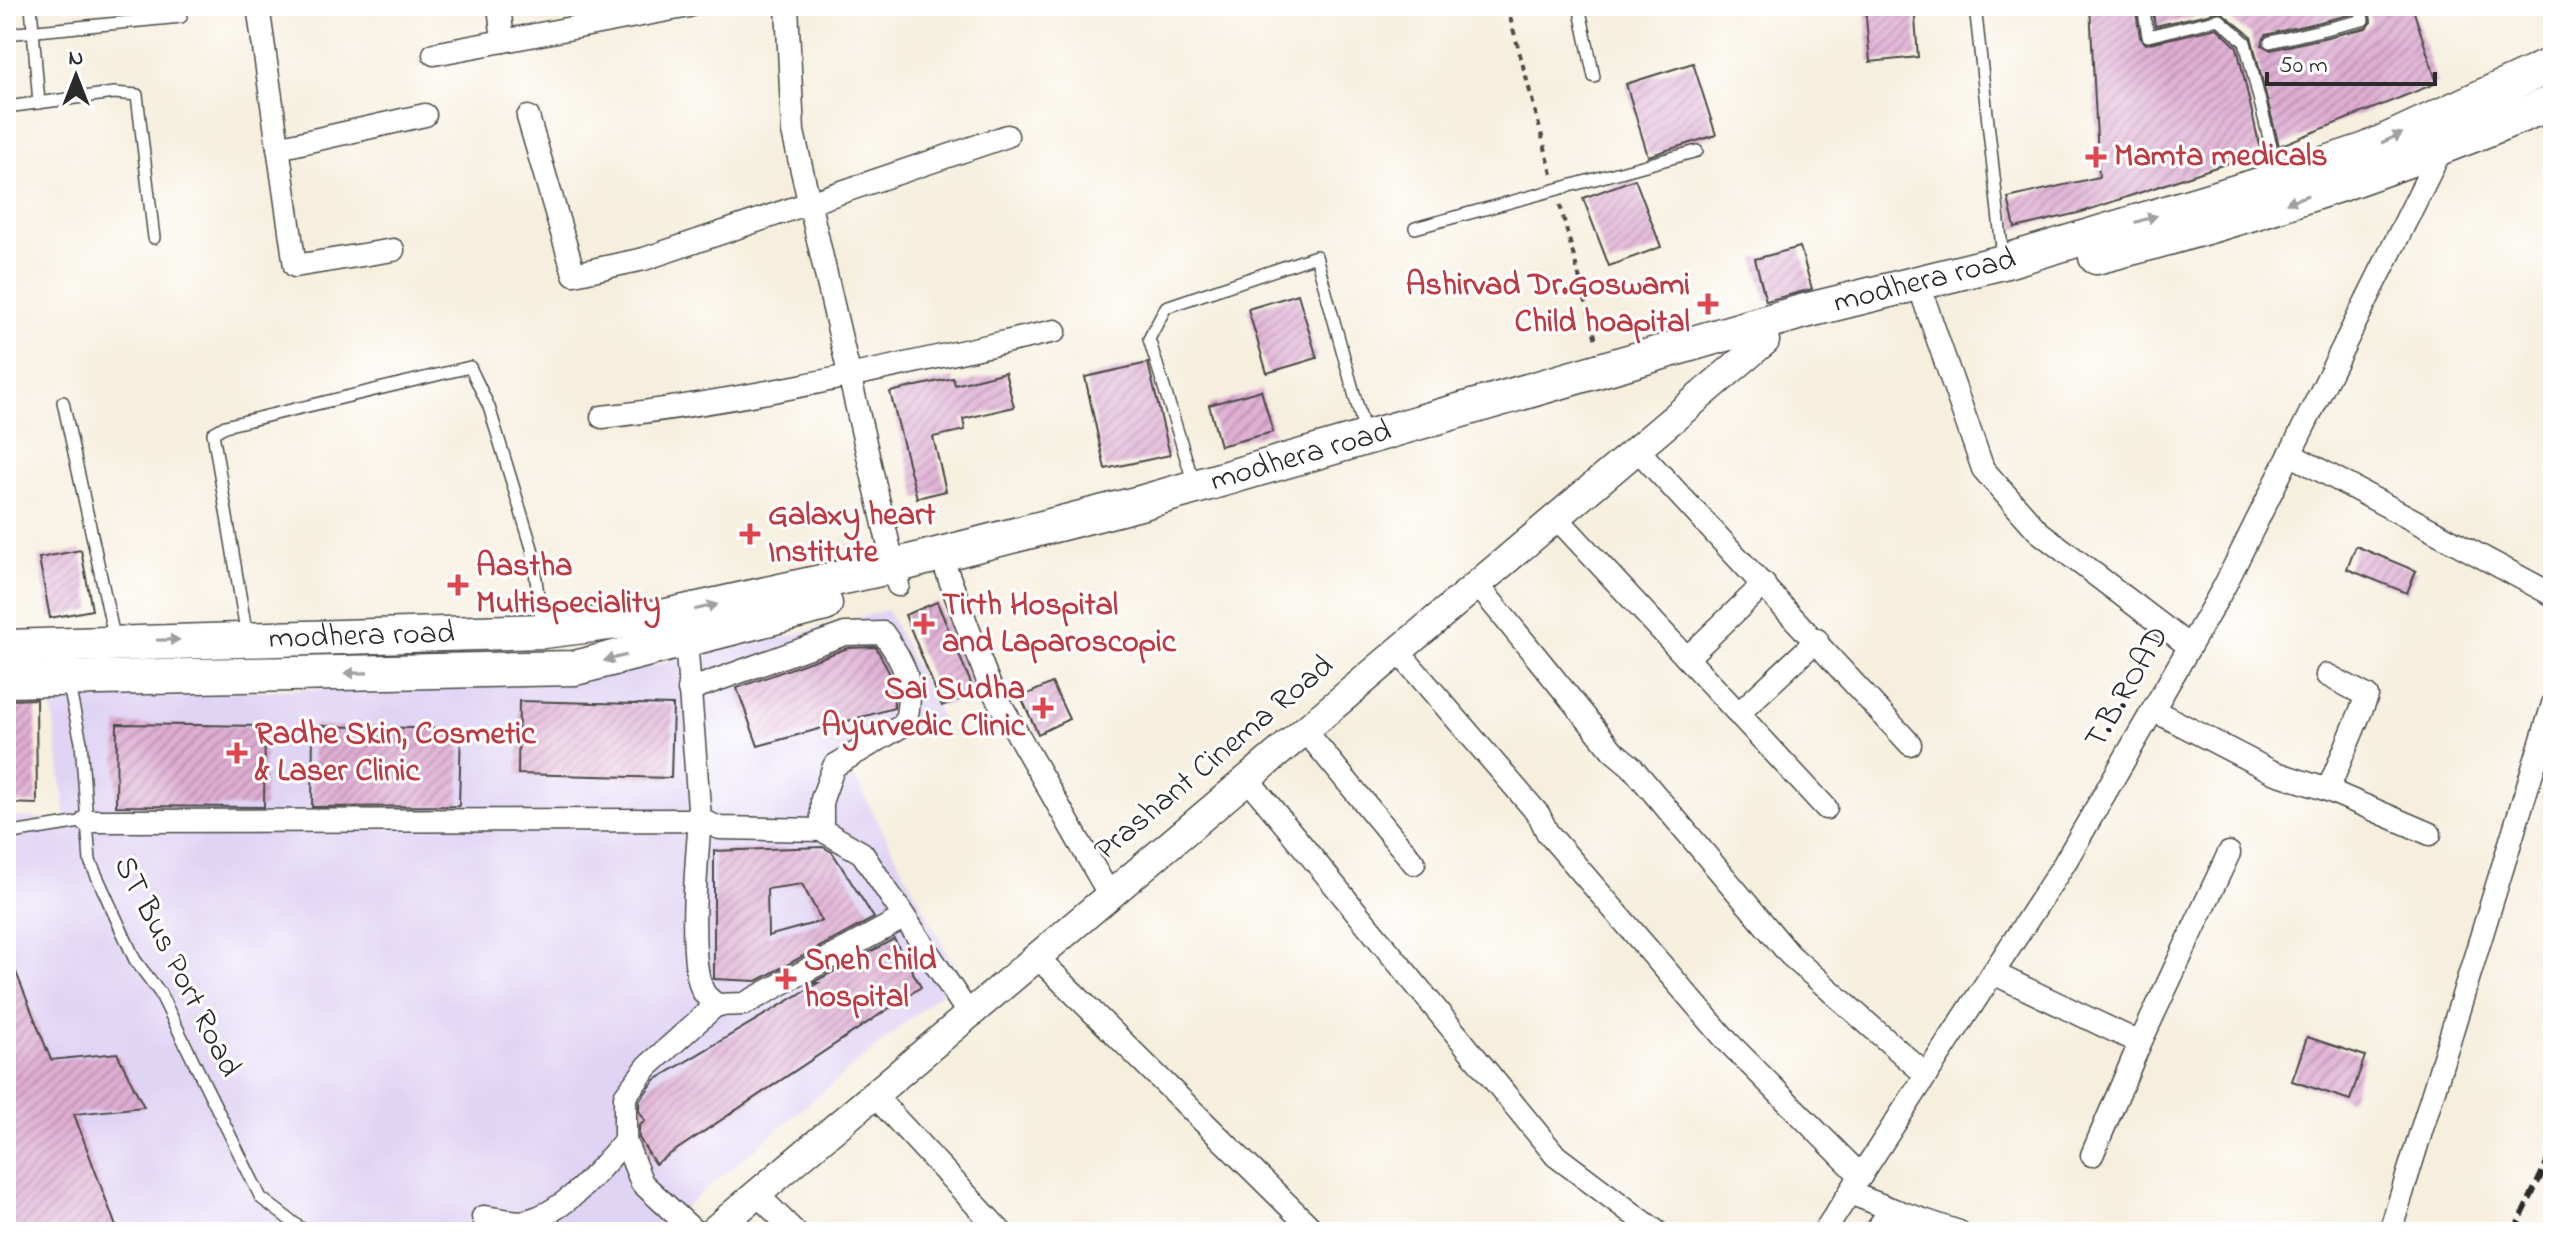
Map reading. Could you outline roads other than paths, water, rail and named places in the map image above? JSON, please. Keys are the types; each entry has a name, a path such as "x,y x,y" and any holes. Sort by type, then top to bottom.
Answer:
{"main road":[{"name":"modhera road","path":"6,647 65,663 115,641 543,631 666,616 896,575 1801,312 2003,262 2266,183 2366,150 2553,64"},
{"path":"6,680 65,663 575,668 686,640 896,575 947,572 1173,514 1765,341 2236,220 2441,150 2553,102"}],"street":[{"path":"258,6 295,266 393,250"},
{"path":"499,6 503,41"},
{"path":"434,54 689,6"},
{"path":"787,6 793,132 896,575"},
{"path":"278,148 425,115"},
{"path":"528,117 566,236 574,274 644,259 1007,136"},
{"name":"T.B.ROAD","path":"1824,1232 2064,864 2224,587 2441,150"},
{"path":"1924,300 1983,469 2038,531 2189,646"},
{"path":"602,417 672,409 849,376 1055,331"},
{"name":"Prashant Cinema Road","path":"712,1232 1246,777 1765,341"},
{"path":"1637,449 1910,744"},
{"path":"2290,454 2553,595"},
{"path":"1556,517 1826,808"},
{"path":"947,572 989,684 1109,894"},
{"path":"1477,584 1613,751 1631,766 1790,955 1926,1075"},
{"path":"1687,658 1764,584"},
{"path":"689,690 845,634 883,633 903,660 912,699 905,724 834,766 822,799 822,830"},
{"path":"686,640 700,820 695,905 698,973 703,992 716,1005"},
{"path":"1738,714 1817,640"},
{"path":"1397,650 1539,815 1547,832 1855,1185 1891,1209 1959,1232"},
{"path":"2327,675 2367,696 2328,790"},
{"path":"2390,1232 2553,704"},
{"path":"2153,710 2273,772 2328,790 2430,834"},
{"path":"1304,729 1414,863"},
{"path":"1246,777 1556,1156 1657,1232"},
{"path":"87,821 700,820 720,828 822,830 862,853 968,1013"},
{"path":"2092,1155 2140,1043 2229,853"},
{"path":"695,1232 642,1183 625,1141 625,1096 648,1066 716,1005 744,1004 903,918"},
{"path":"1036,956 1315,1232"},
{"path":"1993,973 2140,1043"},
{"path":"873,1094 1001,1232"},
{"path":"483,1217 525,1222 546,1213 580,1191 625,1141"},
{"path":"757,1194 795,1232"},
{"path":"1875,1232 1891,1209"}],"lane":[{"path":"31,6 39,103"},
{"path":"1579,6 1594,77"},
{"path":"1975,6 2003,262"},
{"path":"2143,6 2148,36 2219,19 2245,42 2271,146 2266,183"},
{"path":"2270,42 2363,20 2360,6"},
{"path":"6,34 181,17"},
{"path":"6,107 114,93 137,95 154,238"},
{"path":"1415,228 1697,151"},
{"path":"1195,487 1149,339 1166,307 1316,256 1367,438"},
{"path":"247,639 213,433 225,426 470,367 489,407 532,548 543,631"},
{"path":"63,402 115,641"},
{"name":"ST Bus Port Road","path":"65,663 81,742 90,861 135,960 160,993 261,1198 306,1232"},
{"path":"6,834 87,821"}],"railway":[{"path":"2514,1232 2553,1150"}],"place":[{"name":"Mamta medicals","path":"2096,157"},
{"name":"Ashirvad Dr.Goswami Child hoapital","path":"1708,304"},
{"name":"Galaxy heart Institute","path":"750,534"},
{"name":"Aastha Multispeciality","path":"458,585"},
{"name":"Tirth Hospital and Laparoscopic","path":"924,624"},
{"name":"Sai Sudha Ayurvedic Clinic","path":"1043,708"},
{"name":"Radhe Skin, Cosmetic & Laser Clinic","path":"237,753"},
{"name":"Sneh child hospital","path":"786,979"}]}
